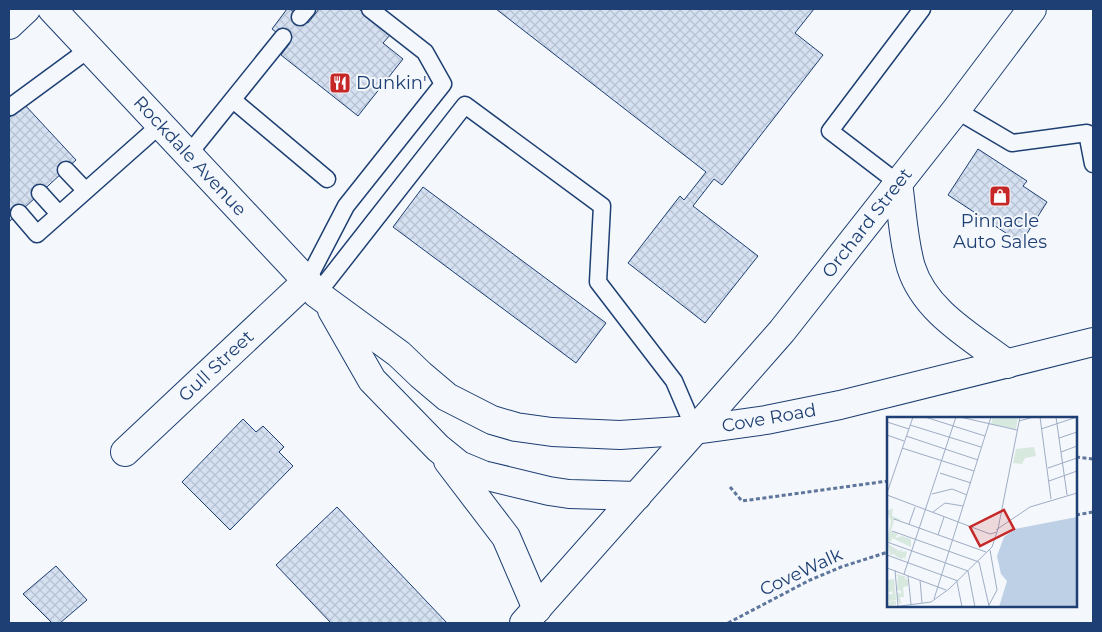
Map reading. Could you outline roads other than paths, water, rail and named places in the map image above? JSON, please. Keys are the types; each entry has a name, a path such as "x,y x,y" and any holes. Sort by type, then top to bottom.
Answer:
{"main road":[{"path":"9,25 26,9"},
{"name":"Rockdale Avenue","path":"52,9 188,156 318,292 399,354 447,397 469,410 492,420 516,427 552,432 620,435 694,430"},
{"name":"Orchard Street","path":"694,430 767,349 956,110 1032,9"},
{"path":"898,183 911,267 919,286 928,300 940,312 1007,364"},
{"name":"Rockdale Avenue","path":"318,292 372,380 438,448 459,465 483,475 513,483 570,494 637,496"},
{"name":"Gull Street","path":"125,452 318,292"},
{"name":"Cove Road","path":"694,430 766,420 832,407 1093,342"},
{"path":"530,616 694,430"},
{"path":"438,448 506,537 530,616"}],"lane":[{"path":"318,292 346,206 443,84 425,52 370,9"},
{"path":"898,183 830,131 922,9"},
{"path":"188,156 283,37"},
{"path":"11,109 89,49"},
{"path":"233,100 327,179"},
{"path":"318,292 465,105 602,206 598,282 674,381 694,430"},
{"path":"956,110 1012,143 1090,133 1093,164"},
{"path":"19,213 36,234 160,125"},
{"path":"66,170 85,190"},
{"path":"40,194 59,214"}],"place":[{"name":"Dunkin'","path":"340,83"},
{"name":"Pinnacle Auto Sales","path":"1000,196"}]}
